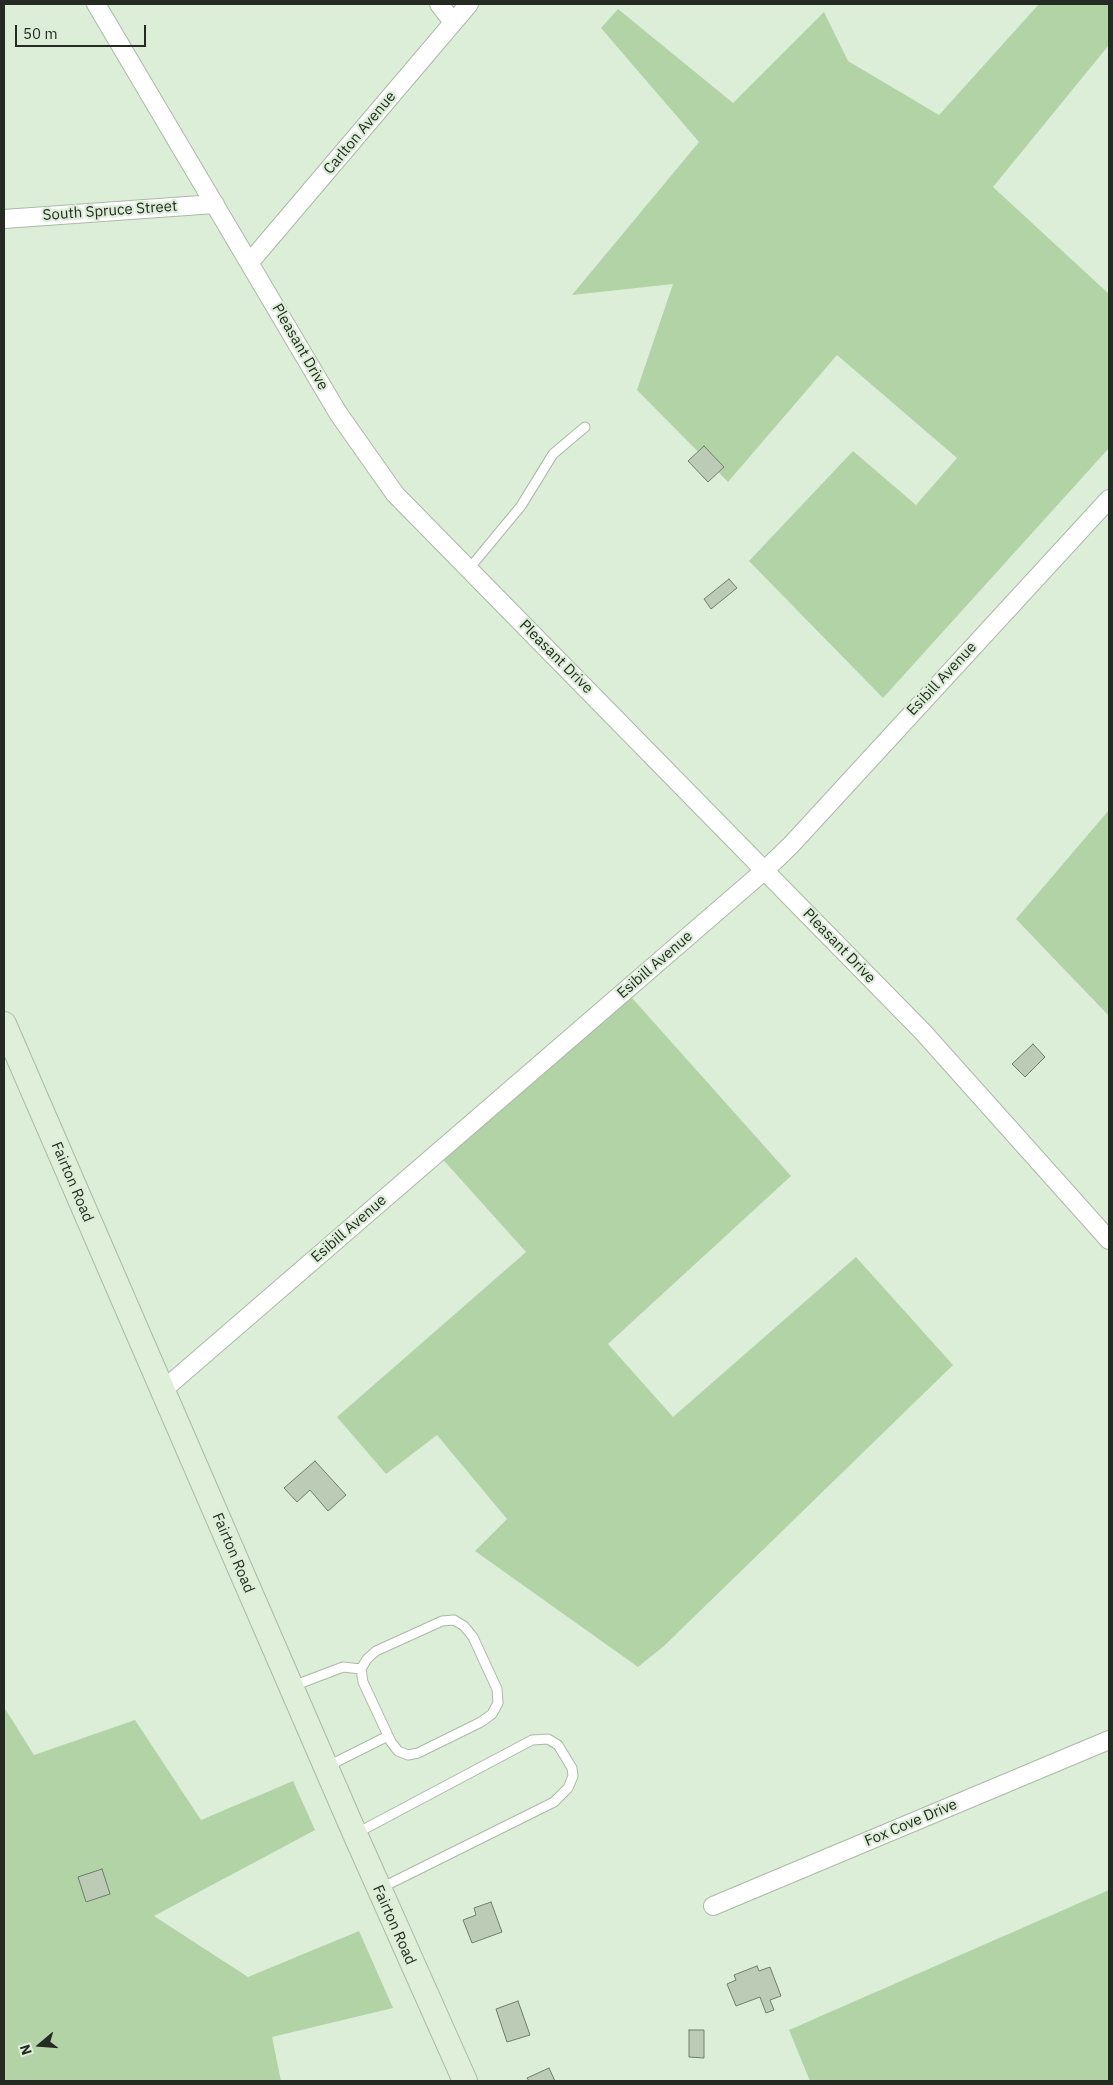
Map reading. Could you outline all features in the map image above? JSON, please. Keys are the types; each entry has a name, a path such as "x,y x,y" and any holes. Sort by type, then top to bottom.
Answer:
{"main road":[{"name":"Fairton Road","path":"4,1024 379,1890 465,2081"}],"street":[{"name":"Pleasant Drive","path":"96,4 338,413 395,494 923,1032 1109,1240"},
{"path":"439,4 453,22"},
{"name":"Carlton Avenue","path":"250,262 469,4"},
{"name":"South Spruce Street","path":"4,219 215,204"},
{"name":"Esibill Avenue","path":"163,1390 765,870 1109,499"},
{"name":"Fox Cove Drive","path":"713,1906 1109,1740"}],"lane":[{"path":"468,570 492,545 521,506 553,454 585,428"},
{"path":"454,1620 464,1626 473,1637 496,1690 498,1703 492,1714 481,1722 418,1753 408,1755 398,1751 388,1736 363,1682 362,1669 367,1658 376,1651 442,1621 454,1620"},
{"path":"291,1687 343,1667 362,1669"},
{"path":"326,1768 388,1736"},
{"path":"355,1834 532,1740 548,1740 558,1745 572,1768 573,1776 568,1788 554,1802 379,1890"}],"green space":[{"path":"1039,4 1109,4 1109,45 993,187 1109,294 1109,448 883,698 749,561 853,451 916,505 957,458 837,355 728,482 637,390 673,284 572,295 699,142 601,28 618,9 733,103 824,12 848,61 939,115"},
{"path":"1109,810 1109,1016 1016,919"},
{"path":"624,989 791,1176 608,1344 673,1417 856,1257 953,1365 664,1646 638,1667 475,1551 507,1519 437,1435 386,1474 337,1417 526,1252 438,1154"},
{"path":"4,1707 34,1755 135,1720 201,1820 293,1781 315,1830 154,1916 248,1977 359,1931 393,2008 272,2037 281,2081 4,2081"},
{"path":"1109,1890 1109,2081 810,2081 789,2030"}],"building":[{"path":"704,446 724,467 708,482 688,461"},
{"path":"729,579 737,588 711,609 704,599"},
{"path":"1033,1044 1045,1057 1025,1077 1012,1064"},
{"path":"315,1461 346,1495 328,1511 310,1490 297,1502 284,1488"},
{"path":"102,1869 110,1894 86,1902 78,1877"},
{"path":"491,1902 502,1932 472,1943 463,1920 476,1915 474,1908"},
{"path":"757,1966 759,1971 770,1967 781,1996 770,2000 774,2010 766,2013 760,1997 736,2006 727,1984 736,1980 734,1975"},
{"path":"518,2001 530,2035 507,2042 496,2009"},
{"path":"689,2030 704,2030 704,2058 689,2057"},
{"path":"549,2068 555,2081 529,2081 527,2078"}]}
